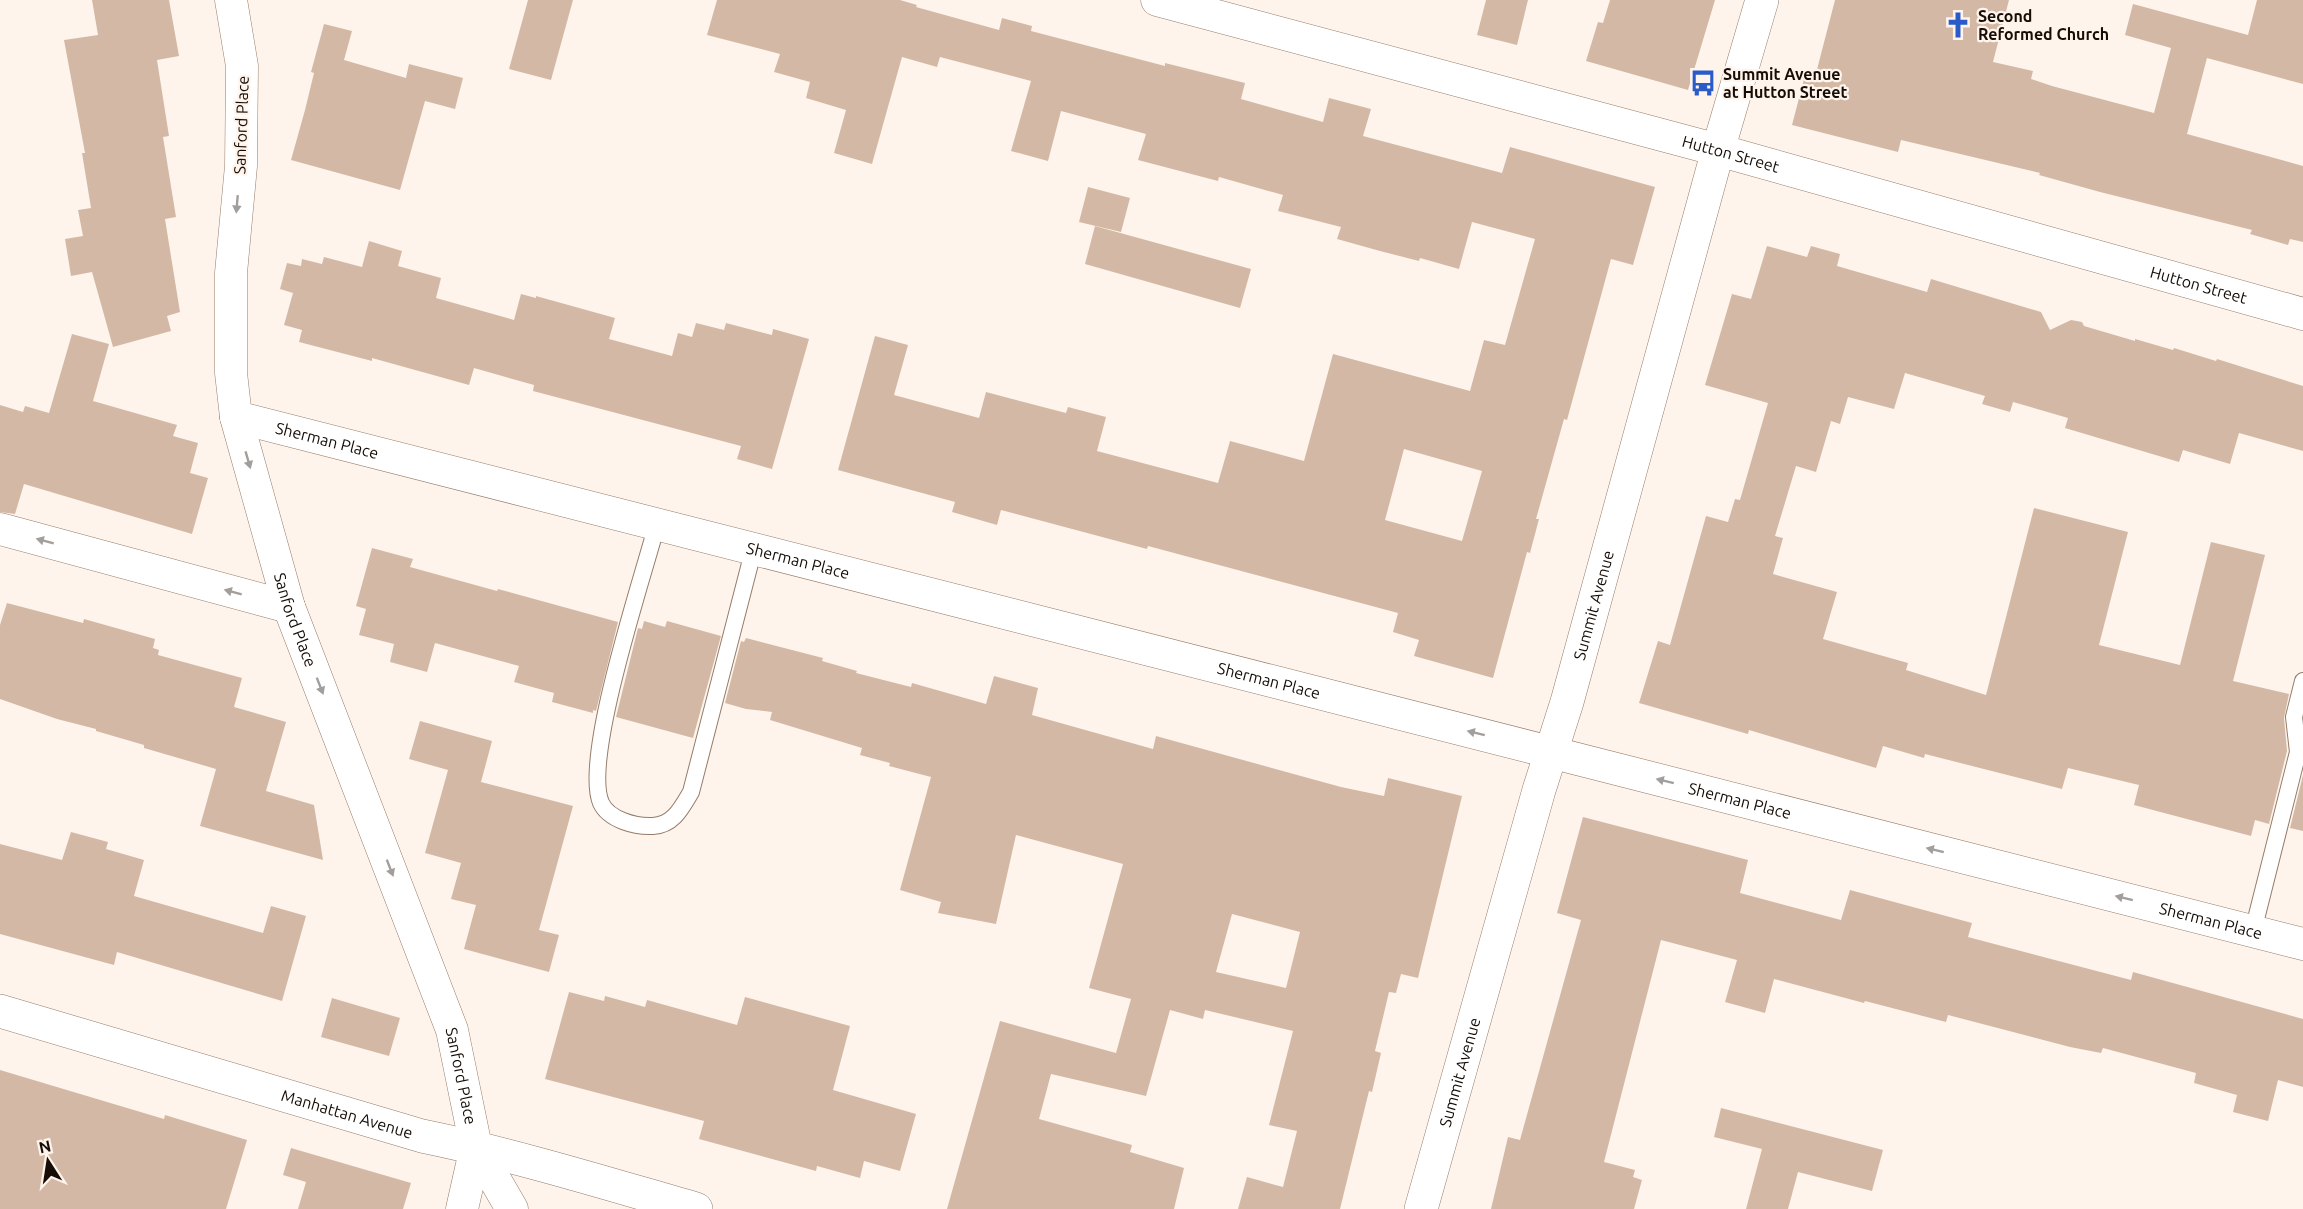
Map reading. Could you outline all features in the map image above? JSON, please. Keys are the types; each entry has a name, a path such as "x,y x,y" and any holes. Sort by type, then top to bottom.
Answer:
{"street":[{"name":"Sanford Place","path":"231,0 242,66 241,166 231,273 231,373 236,417 290,607 453,1030 476,1147 512,1209"},
{"name":"Hutton Street","path":"1157,0 1718,150 2303,314"},
{"name":"Summit Avenue","path":"1420,1209 1762,0"},
{"name":"Sherman Place","path":"236,417 2303,944"},
{"path":"0,530 290,607"},
{"name":"Manhattan Avenue","path":"0,1011 422,1136 476,1147 696,1209"},
{"path":"462,1209 476,1147"}],"lane":[{"path":"657,524 609,695 597,775 601,803 612,816 640,826 664,825 679,813 691,792 754,548"},
{"path":"2253,931 2300,748 2294,717 2303,681"}],"building":[{"path":"92,0 169,0 179,56 157,60 169,136 163,137 176,217 165,219 180,312 167,316 171,331 113,347 92,272 71,276 65,239 83,236 78,210 91,208 82,153 85,153 64,40 98,35"},
{"path":"528,0 573,0 551,80 509,69"},
{"path":"717,0 900,0 917,5 916,7 999,30 1002,18 1032,26 1031,31 1165,66 1165,63 1245,83 1241,99 1323,122 1329,98 1371,109 1363,136 1502,173 1510,147 1655,187 1633,265 1611,259 1567,420 1564,419 1536,519 1539,519 1530,553 1527,552 1493,678 1414,656 1419,640 1393,632 1398,613 1148,546 1147,549 1001,510 997,525 952,512 955,502 838,470 875,336 908,345 894,395 979,418 986,392 1066,413 1068,407 1106,417 1097,451 1218,483 1230,441 1304,461 1333,354 1470,391 1484,340 1505,345 1535,239 1472,222 1459,269 1420,258 1419,261 1380,251 1337,239 1341,227 1278,211 1283,195 1219,177 1218,181 1138,160 1146,134 1061,111 1048,161 1011,151 1031,81 940,57 937,67 902,57 872,164 834,153 846,110 806,98 810,82 774,72 780,54 707,35","holes":["1404,449 1482,471 1462,541 1385,520"]},
{"path":"1486,0 1528,0 1517,45 1477,35"},
{"path":"1610,0 1715,0 1688,90 1586,61 1598,22 1603,23"},
{"path":"1835,0 2009,0 1993,62 2033,71 2031,79 2052,86 2154,113 2171,48 2125,35 2133,4 2248,35 2257,0 2303,0 2303,84 2207,58 2187,134 2303,166 2303,242 2290,239 2288,245 2250,234 2252,230 2100,192 2039,175 2040,173 1901,140 1898,152 1792,125 1804,79 1814,81"},
{"path":"324,24 352,31 344,60 406,78 409,64 463,78 455,109 425,101 400,190 291,160 314,73 311,72"},
{"path":"1088,187 1130,198 1121,232 1079,222"},
{"path":"1095,226 1251,269 1240,308 1085,264"},
{"path":"369,241 402,251 398,266 441,278 436,298 514,320 521,294 536,298 536,296 615,318 609,339 672,356 678,333 692,337 696,323 724,330 726,323 772,335 773,329 809,339 772,469 737,459 741,446 533,391 534,385 474,368 469,385 372,358 372,361 299,342 302,330 284,325 293,293 280,289 287,263 301,266 302,259 322,264 324,257 362,267"},
{"path":"1767,246 1807,257 1811,246 1840,254 1837,266 1927,292 1931,279 2041,312 2050,330 2071,320 2082,322 2084,326 2135,341 2135,339 2173,350 2174,348 2216,361 2217,359 2303,386 2303,451 2239,433 2230,464 2183,450 2179,462 2065,428 2068,418 2013,402 2010,412 1982,404 1985,396 1905,373 1894,409 1848,397 1840,424 1831,421 1816,472 1796,466 1775,536 1783,538 1773,574 1837,592 1823,639 1908,663 1906,670 1986,695 2034,508 2128,532 2099,645 2180,665 2211,542 2265,555 2233,681 2289,694 2284,718 2287,751 2269,824 2255,820 2251,836 2134,805 2139,785 2068,768 2062,789 1925,754 1924,758 1883,746 1876,768 1749,730 1748,734 1639,703 1658,641 1670,645 1706,516 1728,522 1735,499 1740,500 1768,403 1705,385 1732,294 1751,299"},
{"path":"72,334 109,344 93,401 177,425 173,436 198,443 190,473 208,478 192,534 24,484 15,514 0,512 0,405 23,412 25,406 49,413"},
{"path":"372,548 413,559 410,567 618,622 596,711 593,710 593,713 552,702 554,693 514,682 519,666 435,643 427,672 390,662 394,644 359,635 366,609 356,606"},
{"path":"7,603 83,623 84,619 155,639 153,648 159,650 158,655 242,678 234,707 286,722 266,791 314,805 323,860 200,826 216,769 144,748 144,745 0,699 0,625"},
{"path":"644,621 665,627 667,621 721,636 693,738 616,717 638,628 642,629"},
{"path":"746,638 823,658 822,661 857,671 856,673 911,687 912,683 986,704 994,676 1038,688 1032,715 1153,749 1156,736 1341,787 1384,796 1388,778 1462,796 1418,978 1401,974 1396,993 1389,992 1375,1051 1381,1053 1372,1092 1369,1091 1340,1209 1238,1209 1247,1177 1283,1187 1297,1131 1269,1125 1293,1031 1205,1010 1203,1019 1170,1010 1146,1096 1051,1074 1039,1119 1132,1145 1130,1152 1184,1168 1174,1209 947,1209 1000,1021 1116,1053 1131,999 1089,988 1123,864 1016,835 996,924 938,913 941,902 900,890 931,777 889,766 890,763 860,755 862,748 770,720 772,712 746,709 725,703 741,641 744,642","holes":["1232,914 1300,932 1286,988 1216,972"]},
{"path":"420,721 492,741 481,782 573,806 539,930 559,935 549,972 464,949 476,905 451,899 461,863 425,853 448,770 409,759"},
{"path":"2303,775 2303,831 2290,828"},
{"path":"1583,817 1748,860 1740,893 1841,920 1850,890 1972,923 1968,937 2131,980 2133,972 2303,1019 2303,1087 2278,1080 2268,1121 2233,1112 2237,1095 2194,1083 2196,1073 2103,1048 2101,1053 2070,1047 1948,1015 1946,1022 1774,979 1765,1013 1725,1002 1737,960 1661,940 1604,1162 1635,1170 1633,1177 1642,1180 1634,1209 1491,1209 1508,1137 1520,1140 1581,920 1557,913"},
{"path":"71,832 108,842 106,849 144,860 134,896 263,933 271,906 306,916 282,1001 117,952 114,965 0,934 0,844 62,860"},
{"path":"569,992 604,1001 605,996 645,1007 647,1000 737,1025 745,997 850,1026 833,1090 916,1114 900,1171 864,1161 860,1178 817,1166 816,1171 699,1139 704,1121 545,1079"},
{"path":"332,998 400,1018 389,1056 321,1037"},
{"path":"0,1070 164,1119 165,1115 247,1140 226,1209 0,1209"},
{"path":"1721,1108 1883,1150 1872,1191 1798,1172 1788,1209 1746,1209 1762,1149 1714,1137"},
{"path":"291,1148 411,1183 403,1209 298,1209 306,1182 283,1175"}],"place":[{"name":"Second Reformed Church","path":"1958,25"},
{"name":"Summit Avenue at Hutton Street","path":"1703,83"}]}
